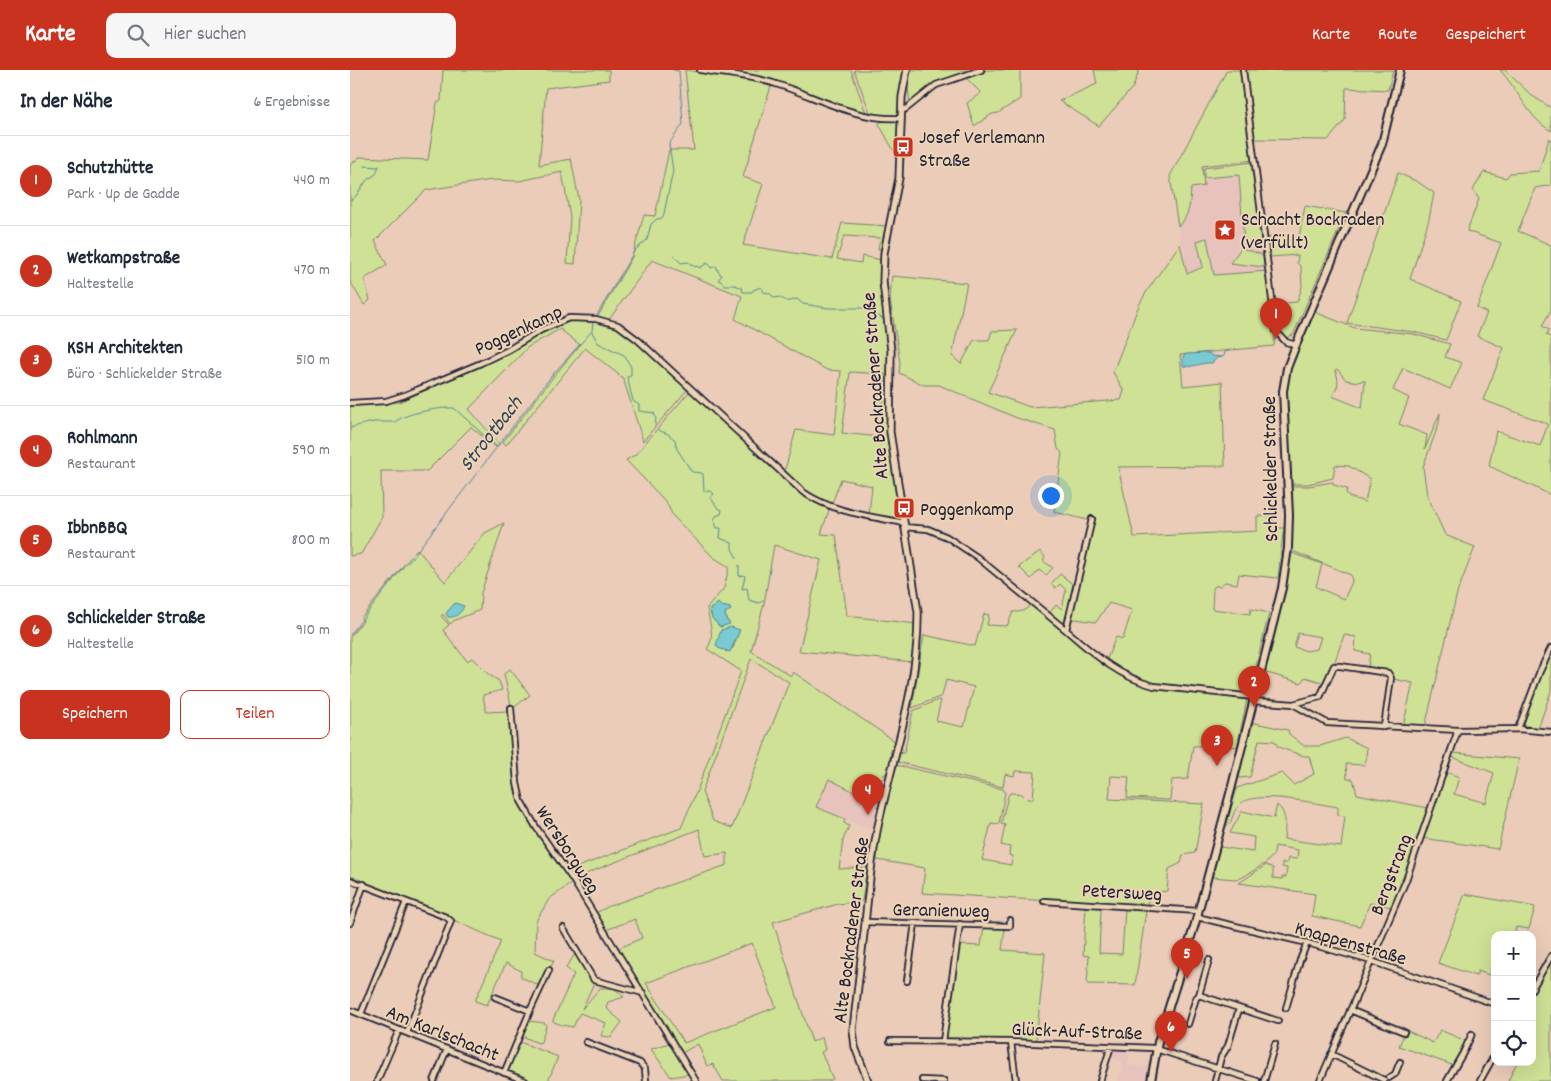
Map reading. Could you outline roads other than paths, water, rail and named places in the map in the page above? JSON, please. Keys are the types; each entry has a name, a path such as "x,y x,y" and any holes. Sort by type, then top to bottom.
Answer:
{"main road":[{"name":"Schlickelder Straße","path":"1151,1081 1157,1050 1198,914 1282,588 1288,548 1289,498 1283,392 1287,368 1382,144 1400,70"}],"street":[{"path":"700,70 773,83 869,117 901,118"},
{"name":"Alte Bockradener Straße","path":"868,1081 855,1047 853,1030 870,869 877,831 905,715 918,635 918,612 890,432 891,351 883,282 884,253 899,178 901,111 907,70"},
{"path":"901,111 936,86 981,70"},
{"path":"1243,70 1276,331 1280,338 1296,345"},
{"name":"Poggenkamp","path":"350,403 386,401 406,395 488,360 556,322 569,318 596,319 618,325 638,340 802,492 832,508 928,529 947,537 977,557 1100,659 1123,675 1154,686 1293,704"},
{"path":"1066,630 1092,519"},
{"path":"1518,729 1540,671 1551,648"},
{"path":"1293,704 1320,697 1334,666 1388,673 1391,678 1384,727"},
{"path":"1293,704 1326,723 1458,730 1518,729 1551,732"},
{"name":"Wersborgweg","path":"511,708 517,783 521,801 536,827 575,883 696,1081"},
{"name":"Bergstrang","path":"1320,1081 1406,880 1458,730"},
{"path":"350,880 364,884 451,921 407,1033"},
{"path":"350,923 364,884"},
{"name":"Petersweg","path":"1044,901 1198,914"},
{"path":"361,1014 406,902"},
{"name":"Knappenstraße","path":"1198,914 1370,961 1491,1003"},
{"name":"Geranienweg","path":"865,922 1010,926 1010,920"},
{"path":"907,981 915,923"},
{"path":"943,1040 960,924"},
{"path":"563,928 594,980 643,993"},
{"path":"1286,1008 1307,943"},
{"path":"1536,982 1551,956"},
{"path":"1188,1024 1209,960"},
{"path":"504,1072 549,970"},
{"path":"1199,995 1278,1021"},
{"path":"495,997 530,1011"},
{"path":"1214,1081 1221,1057 1228,1046 1239,1009"},
{"name":"Am Karlschacht","path":"350,1010 525,1081"},
{"path":"1350,1010 1404,1032"},
{"path":"377,1081 399,1030"},
{"path":"1447,1081 1472,1034"},
{"name":"Glück-Auf-Straße","path":"890,1041 943,1040 1153,1048 1257,1081"},
{"path":"586,1042 640,1063 645,1070 646,1081"},
{"path":"1011,1042 1016,1081"},
{"path":"1264,1081 1275,1044"},
{"path":"1100,1081 1112,1046"},
{"path":"434,1081 447,1049"},
{"path":"1331,1054 1387,1080 1395,1074 1400,1062"},
{"path":"1480,1081 1491,1061"},
{"path":"922,1080 944,1081"}],"water":[{"path":"1209,353 1212,356 1222,357 1217,358 1212,363 1183,366 1183,357 1186,354"},
{"path":"455,603 464,606 458,614 448,617 446,613"},
{"path":"718,603 721,606 730,608 731,610 725,613 726,619 730,624 720,627 712,618 710,609"},
{"path":"731,627 740,630 730,652 718,648 716,645 721,630"}],"waterway":[{"name":"Strootbach","path":"597,315 635,250 647,240 651,224 657,219 663,218 673,171 669,144 683,124 679,71 673,70"},
{"path":"364,166 378,167"},
{"path":"351,200 367,180 376,174 379,166"},
{"path":"675,255 681,263 688,262 695,267 700,268 707,263 711,268 716,266 722,275 718,280 724,285 735,285 742,288 743,292 752,292 761,287 764,292 769,293 775,298 779,297 788,301 797,299 803,304 828,308 866,308 883,319"},
{"name":"Strootbach","path":"408,563 553,374 592,331 593,321"},
{"path":"592,332 598,343 624,355 631,367 631,375 627,377 633,401 639,405 639,411 654,413 655,425"},
{"path":"1222,357 1225,352 1229,351"},
{"path":"350,428 374,422 395,422 423,411 454,408 497,447"},
{"path":"658,430 668,434 675,440 677,449 692,472 703,474 704,491 711,491 714,494 710,497 718,508 722,510 721,514 716,516 714,520 717,528 721,528 720,538 732,543 732,549 737,558"},
{"path":"739,565 739,576 745,576 742,589 747,588 749,600 759,603 763,601"},
{"name":"Strootbach","path":"350,635 404,566"}],"place":[{"name":"Josef Verlemann Straße","path":"903,147"},
{"name":"Schacht Bockraden (verfüllt)","path":"1225,230"},
{"name":"Schutzhütte","path":"1276,339"},
{"name":"Poggenkamp","path":"904,508"},
{"name":"Wetkampstraße","path":"1254,707"},
{"name":"KSH Architekten","path":"1217,766"},
{"name":"Rohlmann","path":"868,815"},
{"name":"IbbnBBQ","path":"1187,979"},
{"name":"Schlickelder Straße","path":"1171,1052"}]}
